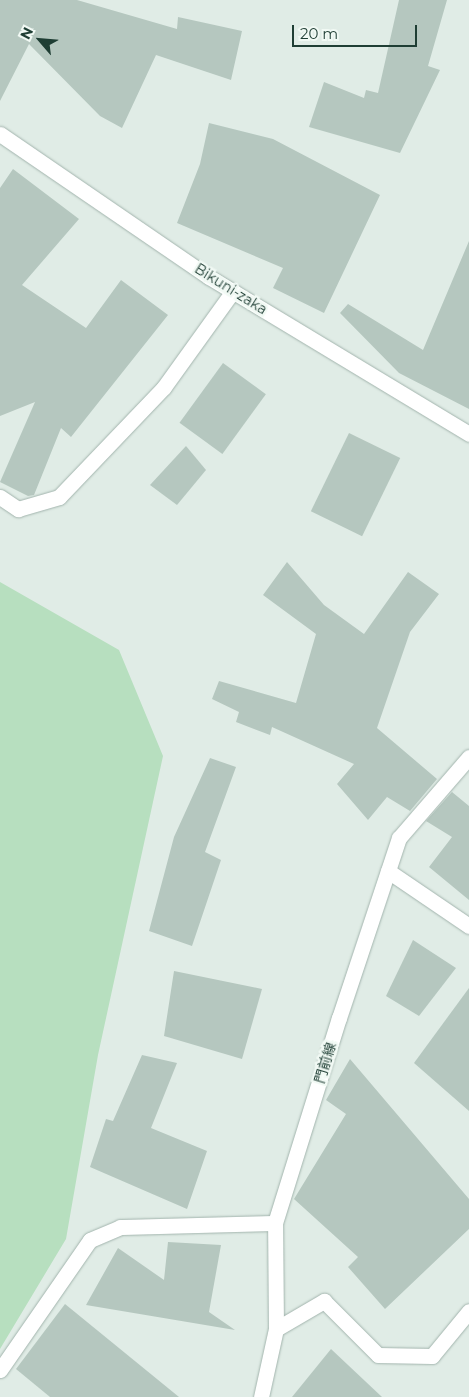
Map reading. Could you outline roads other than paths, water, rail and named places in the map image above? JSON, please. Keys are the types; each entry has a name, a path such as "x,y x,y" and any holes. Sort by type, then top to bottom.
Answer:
{"street":[{"name":"Bikuni-zaka","path":"0,134 233,291 469,434"},
{"path":"0,497 18,509 59,497 164,387 233,291"},
{"name":"門前線","path":"261,1397 276,1329 275,1223 388,871 399,838 469,757"},
{"path":"388,871 469,926"},
{"path":"0,1370 90,1240 120,1227 275,1223"},
{"path":"276,1329 324,1301 378,1355 432,1356 469,1311"}]}
